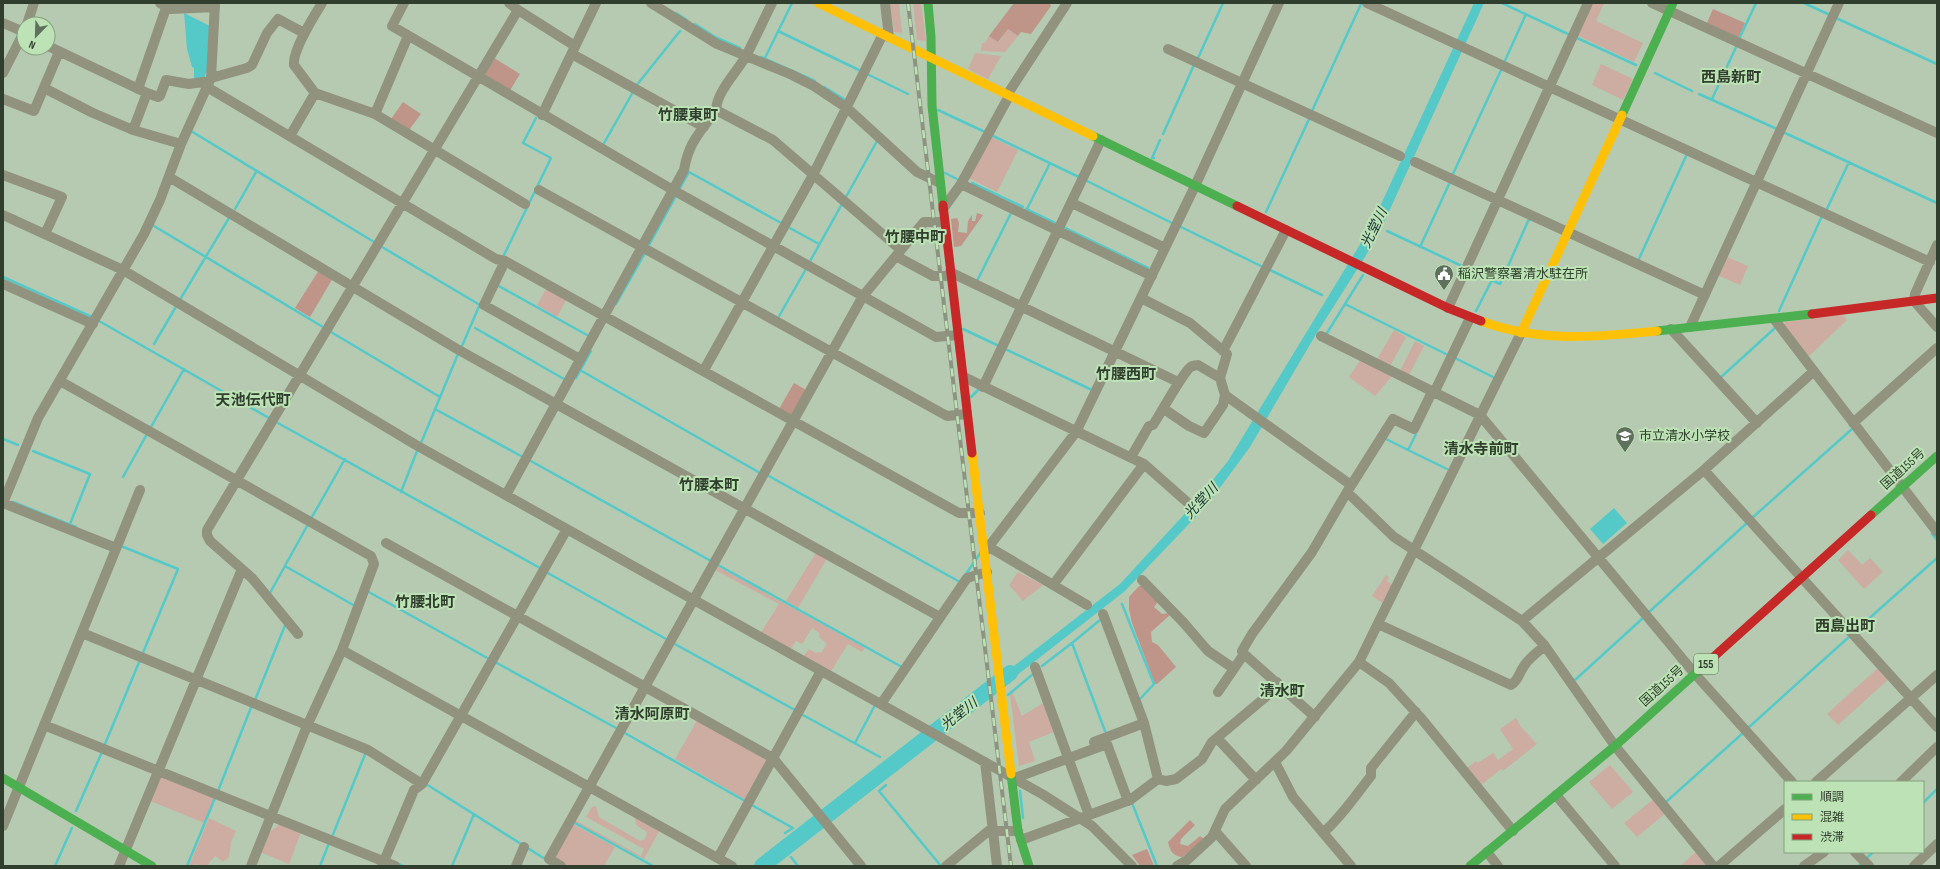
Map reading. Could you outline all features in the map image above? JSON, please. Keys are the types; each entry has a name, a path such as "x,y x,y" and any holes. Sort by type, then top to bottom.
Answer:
{"main road":[{"path":"818,3 1448,308 1470,318 1521,333 1579,338 1774,319 1937,298"},
{"path":"928,3 932,58 932,106 950,274 980,513 987,550 987,572 1020,836 1028,866"},
{"path":"1521,333 1671,7"},
{"name":"国道155号","path":"1470,866 1615,746 1937,456"},
{"path":"3,778 152,866"}],"street":[{"path":"29,16 34,3"},
{"path":"322,3 304,33 294,60 294,65 315,93 375,114 525,204"},
{"path":"404,3 392,26 408,36 673,190 936,337 958,335"},
{"path":"509,3 574,50 704,127"},
{"path":"542,115 596,3"},
{"path":"651,3 717,44 745,57 790,74 846,108 917,172 940,183"},
{"path":"506,495 684,170 686,156 693,140 716,110 716,105 745,57 772,3"},
{"path":"704,370 813,175 846,108 886,36 886,3"},
{"path":"943,209 961,184 1008,96 1067,3"},
{"path":"1087,605 987,550 1076,432 1195,186 1279,3"},
{"path":"1367,3 1930,262"},
{"path":"1448,308 1588,3"},
{"path":"1652,3 1671,7 1806,74 1937,133"},
{"path":"1690,327 1839,3"},
{"path":"116,548 3,503 38,418 144,234 181,144 209,82 215,5 171,9 163,5 133,130"},
{"path":"298,634 252,578 210,541 207,535 207,530 518,10"},
{"path":"56,50 158,97 160,96 166,80 189,84 209,82 247,68 252,64 267,33 278,19 304,33"},
{"path":"3,23 16,28"},
{"path":"375,114 408,36"},
{"path":"3,73 16,47"},
{"path":"1168,49 1400,156"},
{"path":"3,99 34,111 60,52"},
{"path":"209,82 290,136 496,259 505,260 604,314 959,513 980,513"},
{"path":"44,88 93,113 133,130 181,144"},
{"path":"290,136 315,93"},
{"path":"716,110 773,140 898,253 933,276 950,274 1022,306 1178,382"},
{"path":"982,386 1059,230 1101,140"},
{"path":"1415,162 1705,295"},
{"path":"3,175 62,197 45,234"},
{"path":"168,177 458,349 940,617"},
{"path":"961,184 1152,276"},
{"path":"539,190 946,416 968,414"},
{"path":"1072,203 1165,248"},
{"path":"3,215 124,270 416,445 985,762 1085,816"},
{"path":"561,866 549,859 862,296 924,222 944,222"},
{"path":"1224,351 1286,230"},
{"path":"1937,245 1915,294 1914,301 1937,327"},
{"path":"505,260 484,305 580,359"},
{"path":"3,284 93,324"},
{"path":"1141,298 1190,323 1227,354 1220,378 1225,395 1223,405 1204,433 1189,426 1164,409"},
{"path":"1315,717 1242,651 1252,634 1312,552 1393,419 1414,430 1470,318"},
{"path":"1774,319 1937,532"},
{"path":"1671,329 1757,423"},
{"path":"1177,866 1187,860 1212,838 1225,809 1275,762 1315,717 1359,662 1403,576 1414,549 1521,333"},
{"path":"1320,336 1480,416 1695,674 1791,781"},
{"path":"1853,423 1937,348"},
{"path":"1131,458 1149,426 1153,425 1164,409 1178,382 1190,367 1198,365 1220,378"},
{"path":"1522,621 1704,470 1814,371"},
{"path":"964,377 1144,464 1187,502"},
{"path":"60,381 371,556 374,560 374,564 342,650 307,726 251,866"},
{"path":"1225,395 1266,424 1349,489 1394,537 1522,621 1545,646 1615,746 1713,866"},
{"path":"1053,585 1144,464"},
{"path":"1704,470 1937,728"},
{"path":"3,826 140,490"},
{"path":"383,864 414,790 422,784 566,529"},
{"path":"386,543 773,758 861,866"},
{"path":"119,866 195,679 242,569"},
{"path":"881,704 967,578 987,572"},
{"path":"1142,580 1183,622 1208,651 1233,668"},
{"path":"1103,614 1144,722 1158,779"},
{"path":"1378,624 1511,685 1515,683 1523,666 1531,657 1545,646"},
{"path":"82,633 368,750 422,784"},
{"path":"342,650 732,866"},
{"path":"1218,692 1244,654"},
{"path":"1359,662 1389,683 1416,712 1513,831"},
{"path":"1035,667 1067,755 1085,816 1092,826 1132,866"},
{"path":"718,858 821,670"},
{"path":"1817,781 1937,675"},
{"path":"1158,779 1166,781 1176,779 1202,759 1212,742 1268,695 1277,682"},
{"path":"1323,833 1338,820 1357,796 1371,776 1371,768 1416,712"},
{"path":"1013,776 1144,722"},
{"path":"44,726 158,771 383,864 395,866"},
{"path":"1217,738 1256,780"},
{"path":"1067,755 1107,744 1128,801"},
{"path":"1902,781 1937,747"},
{"path":"985,762 997,866"},
{"path":"1275,762 1293,797 1351,866"},
{"path":"992,830 1020,836 1128,801 1158,779"},
{"path":"1556,795 1615,866"},
{"path":"1719,866 1784,810"},
{"path":"946,866 992,830"},
{"path":"1215,831 1246,866"},
{"path":"1914,866 1937,844"},
{"path":"516,866 524,847"},
{"path":"1487,852 1498,866"},
{"path":"1804,866 1823,853"},
{"path":"1856,853 1869,866"}],"shaded area":[{"path":"890,3 899,3 902,33 894,32"},
{"path":"913,3 921,3 926,41 917,40"},
{"path":"1014,3 1050,3 1051,6 1031,34 1021,32 1018,36 1008,29 998,42 989,36"},
{"path":"1590,3 1604,3 1596,21 1643,43 1634,62 1576,35"},
{"path":"1713,9 1745,23 1738,39 1706,25"},
{"path":"1008,29 1018,36 1005,52 981,51 982,43 985,43 989,36 999,42"},
{"path":"975,53 1001,56 988,79 968,69"},
{"path":"494,58 520,74 509,92 487,79 485,73"},
{"path":"1601,64 1633,79 1623,100 1592,85"},
{"path":"403,102 421,114 409,130 391,119"},
{"path":"991,137 1018,150 997,192 969,178"},
{"path":"977,213 983,215 961,246 954,247 951,219 957,218 959,223 958,232 967,233 968,221 972,215 972,221 975,221"},
{"path":"1725,256 1748,266 1740,285 1717,275"},
{"path":"319,270 333,278 310,317 295,308"},
{"path":"548,286 568,297 557,317 537,305"},
{"path":"1843,315 1847,320 1808,357 1784,325 1785,322"},
{"path":"1394,330 1406,337 1389,368 1376,361"},
{"path":"1415,341 1424,346 1408,377 1399,373"},
{"path":"1361,359 1393,375 1375,396 1349,377"},
{"path":"794,383 808,391 791,416 779,409"},
{"path":"1848,550 1862,565 1870,558 1883,572 1864,589 1838,560"},
{"path":"817,551 828,557 798,608 786,601"},
{"path":"715,565 865,648 862,652 848,644 830,673 803,657 809,649 816,653 821,653 827,644 820,638 819,633 812,628 802,644 796,641 790,650 760,634 779,604 713,569"},
{"path":"1018,572 1043,585 1023,601 1009,585"},
{"path":"1386,575 1389,577 1387,581 1394,586 1384,604 1372,596"},
{"path":"1139,586 1144,586 1158,602 1154,607 1162,614 1169,613 1170,615 1151,632 1152,642 1158,645 1176,667 1157,684 1155,684 1132,623 1129,609 1129,597"},
{"path":"1879,667 1890,678 1838,725 1827,714"},
{"path":"1012,692 1022,716 1045,702 1056,731 1029,742 1035,761 1019,766 1010,694"},
{"path":"1516,718 1521,727 1537,744 1503,771 1501,769 1481,785 1467,768 1476,761 1478,763 1493,753 1498,760 1513,749 1500,729"},
{"path":"698,719 768,758 746,800 675,759"},
{"path":"1610,765 1633,792 1612,809 1589,782"},
{"path":"162,775 215,798 204,823 148,800 158,777"},
{"path":"1655,798 1667,812 1637,837 1624,823"},
{"path":"596,806 599,817 640,841 645,839 647,832 636,825 635,818 661,828 644,859 572,821 573,819 641,856 644,849 586,817 592,807"},
{"path":"209,818 236,831 231,842 229,857 223,862 215,856 208,866 196,864 194,866 189,866"},
{"path":"1190,820 1195,825 1181,839 1180,844 1188,846 1200,836 1204,840 1182,857 1176,856 1172,852 1168,842"},
{"path":"571,823 615,847 604,866 565,866 553,855"},
{"path":"280,824 301,832 289,864 260,852 268,833"},
{"path":"1147,849 1154,866 1140,866 1132,855"},
{"path":"1698,850 1711,866 1680,866"}],"water":[{"path":"1474,3 1484,3 1381,229 1315,336 1250,447 1208,504 1125,591 1002,687 1001,676 1120,584 1190,508 1228,461 1370,228"},
{"path":"184,13 210,26 207,70 204,79 194,80 194,68 192,67 187,49"},
{"path":"1614,508 1627,523 1603,544 1590,529"}],"waterway":[{"path":"765,58 792,3"},
{"path":"1198,58 1223,3"},
{"path":"1502,3 1570,35"},
{"path":"1739,39 1756,3"},
{"path":"1804,3 1830,15"},
{"path":"1312,111 1361,4"},
{"path":"676,13 687,20"},
{"path":"1504,63 1526,14"},
{"path":"1836,18 1937,64"},
{"path":"695,24 715,37 740,48"},
{"path":"636,86 680,31"},
{"path":"778,31 861,71"},
{"path":"1575,37 1636,65"},
{"path":"1712,99 1737,45"},
{"path":"761,57 815,81"},
{"path":"1163,134 1194,65"},
{"path":"1452,176 1502,68"},
{"path":"1655,73 1692,91"},
{"path":"867,74 908,94"},
{"path":"824,87 844,99"},
{"path":"603,145 633,92"},
{"path":"1699,94 1777,129"},
{"path":"938,110 985,132"},
{"path":"1266,212 1310,117"},
{"path":"504,255 551,158 523,143 536,118"},
{"path":"191,131 374,242"},
{"path":"1783,132 1937,203"},
{"path":"993,136 1081,178"},
{"path":"1154,158 1152,158 1160,140"},
{"path":"846,197 877,141"},
{"path":"1638,261 1687,154"},
{"path":"1826,211 1849,162"},
{"path":"1027,209 1050,163"},
{"path":"235,209 256,172"},
{"path":"679,190 689,172 783,224"},
{"path":"945,173 957,179"},
{"path":"1085,180 1172,223"},
{"path":"1420,247 1450,182"},
{"path":"972,183 1023,207"},
{"path":"649,245 676,196"},
{"path":"809,263 842,204"},
{"path":"1026,209 1055,223"},
{"path":"977,281 1011,213"},
{"path":"1779,311 1822,216"},
{"path":"181,298 229,218"},
{"path":"1470,270 1500,284 1529,219 1531,220"},
{"path":"154,226 323,327"},
{"path":"788,227 819,244"},
{"path":"1181,227 1263,267"},
{"path":"1065,228 1148,268"},
{"path":"1387,231 1464,267"},
{"path":"382,247 480,305"},
{"path":"616,304 645,253"},
{"path":"778,318 806,269"},
{"path":"1270,270 1322,295"},
{"path":"1327,333 1363,275"},
{"path":"3,277 92,317"},
{"path":"1476,311 1492,280"},
{"path":"497,285 587,335"},
{"path":"462,346 480,304"},
{"path":"1345,304 1448,355"},
{"path":"154,344 177,305"},
{"path":"99,321 269,418"},
{"path":"475,328 564,379"},
{"path":"1720,378 1775,328"},
{"path":"963,329 999,346"},
{"path":"331,332 440,397"},
{"path":"1005,349 1092,390"},
{"path":"576,378 591,351"},
{"path":"421,443 458,354"},
{"path":"1455,358 1495,378"},
{"path":"151,427 184,369"},
{"path":"580,370 760,473"},
{"path":"971,397 979,389"},
{"path":"435,409 521,456"},
{"path":"276,422 540,568"},
{"path":"1752,518 1852,429"},
{"path":"123,477 147,434"},
{"path":"1416,434 1408,450 1447,469"},
{"path":"3,439 18,445"},
{"path":"1386,439 1408,450"},
{"path":"33,451 90,474 70,524"},
{"path":"401,492 417,451"},
{"path":"312,517 345,459"},
{"path":"529,460 711,561"},
{"path":"767,475 960,582"},
{"path":"13,502 76,527"},
{"path":"1648,613 1748,522"},
{"path":"270,593 307,526"},
{"path":"1932,534 1937,540"},
{"path":"121,546 178,569 142,655"},
{"path":"966,574 979,555"},
{"path":"1855,631 1937,558"},
{"path":"718,565 902,667"},
{"path":"285,566 355,606"},
{"path":"546,572 666,639"},
{"path":"367,591 489,659"},
{"path":"1122,604 1154,684 1140,699"},
{"path":"1575,680 1643,618"},
{"path":"1100,620 1072,643 1105,731"},
{"path":"255,700 286,623"},
{"path":"1748,728 1850,636"},
{"path":"673,643 795,710"},
{"path":"1042,666 1072,643"},
{"path":"105,744 140,660"},
{"path":"495,662 618,729"},
{"name":"光堂川","path":"762,866 1010,673"},
{"path":"1008,695 1033,674"},
{"path":"218,791 252,705"},
{"path":"855,743 875,705"},
{"path":"801,714 880,757"},
{"path":"623,732 745,801"},
{"path":"1666,802 1743,733"},
{"path":"76,811 102,752"},
{"path":"332,837 366,752"},
{"name":"光堂川","path":"889,762 892,766"},
{"path":"426,784 545,859 546,857"},
{"path":"886,785 879,791 941,866"},
{"path":"1924,802 1937,789"},
{"path":"1020,791 1023,818"},
{"path":"187,866 215,798"},
{"path":"1132,803 1157,866"},
{"path":"750,804 793,828 785,833"},
{"path":"452,866 474,814"},
{"path":"573,822 653,866"},
{"path":"55,866 72,828"},
{"name":"光堂川","path":"790,838 794,842"},
{"path":"320,866 329,843"},
{"name":"光堂川","path":"784,849 787,852"},
{"path":"1867,858 1872,853"},
{"path":"791,857 798,866"},
{"path":"397,863 403,866"}],"railway":[{"path":"908,3 1011,866"}],"traffic: fast":[{"path":"928,3 931,37 932,106 943,205"},
{"path":"1622,115 1673,3"},
{"path":"1093,136 1237,206"},
{"path":"1657,331 1812,314"},
{"path":"1871,515 1937,456"},
{"path":"1470,866 1615,746 1708,662"},
{"path":"1011,774 1018,831 1029,866"},
{"path":"3,778 152,866"}],"traffic: slow":[{"path":"818,3 1093,136"},
{"path":"1521,333 1622,115"},
{"path":"1481,321 1525,333 1546,335 1590,336 1657,331"},
{"path":"972,453 1011,774"}],"traffic: jam":[{"path":"943,205 972,453"},
{"path":"1237,206 1448,308 1481,321"},
{"path":"1812,314 1937,298"},
{"path":"1708,662 1871,515"}],"place":[{"name":"稲沢警察署清水駐在所","path":"1444,291"},
{"name":"市立清水小学校","path":"1625,453"}],"district":[{"name":"西島新町","path":"1731,77"},
{"name":"竹腰東町","path":"688,115"},
{"name":"竹腰中町","path":"915,237"},
{"name":"竹腰西町","path":"1126,374"},
{"name":"天池伝代町","path":"253,400"},
{"name":"清水寺前町","path":"1481,449"},
{"name":"竹腰本町","path":"709,485"},
{"name":"竹腰北町","path":"425,602"},
{"name":"西島出町","path":"1845,626"},
{"name":"清水町","path":"1282,691"},
{"name":"清水阿原町","path":"652,714"}]}
